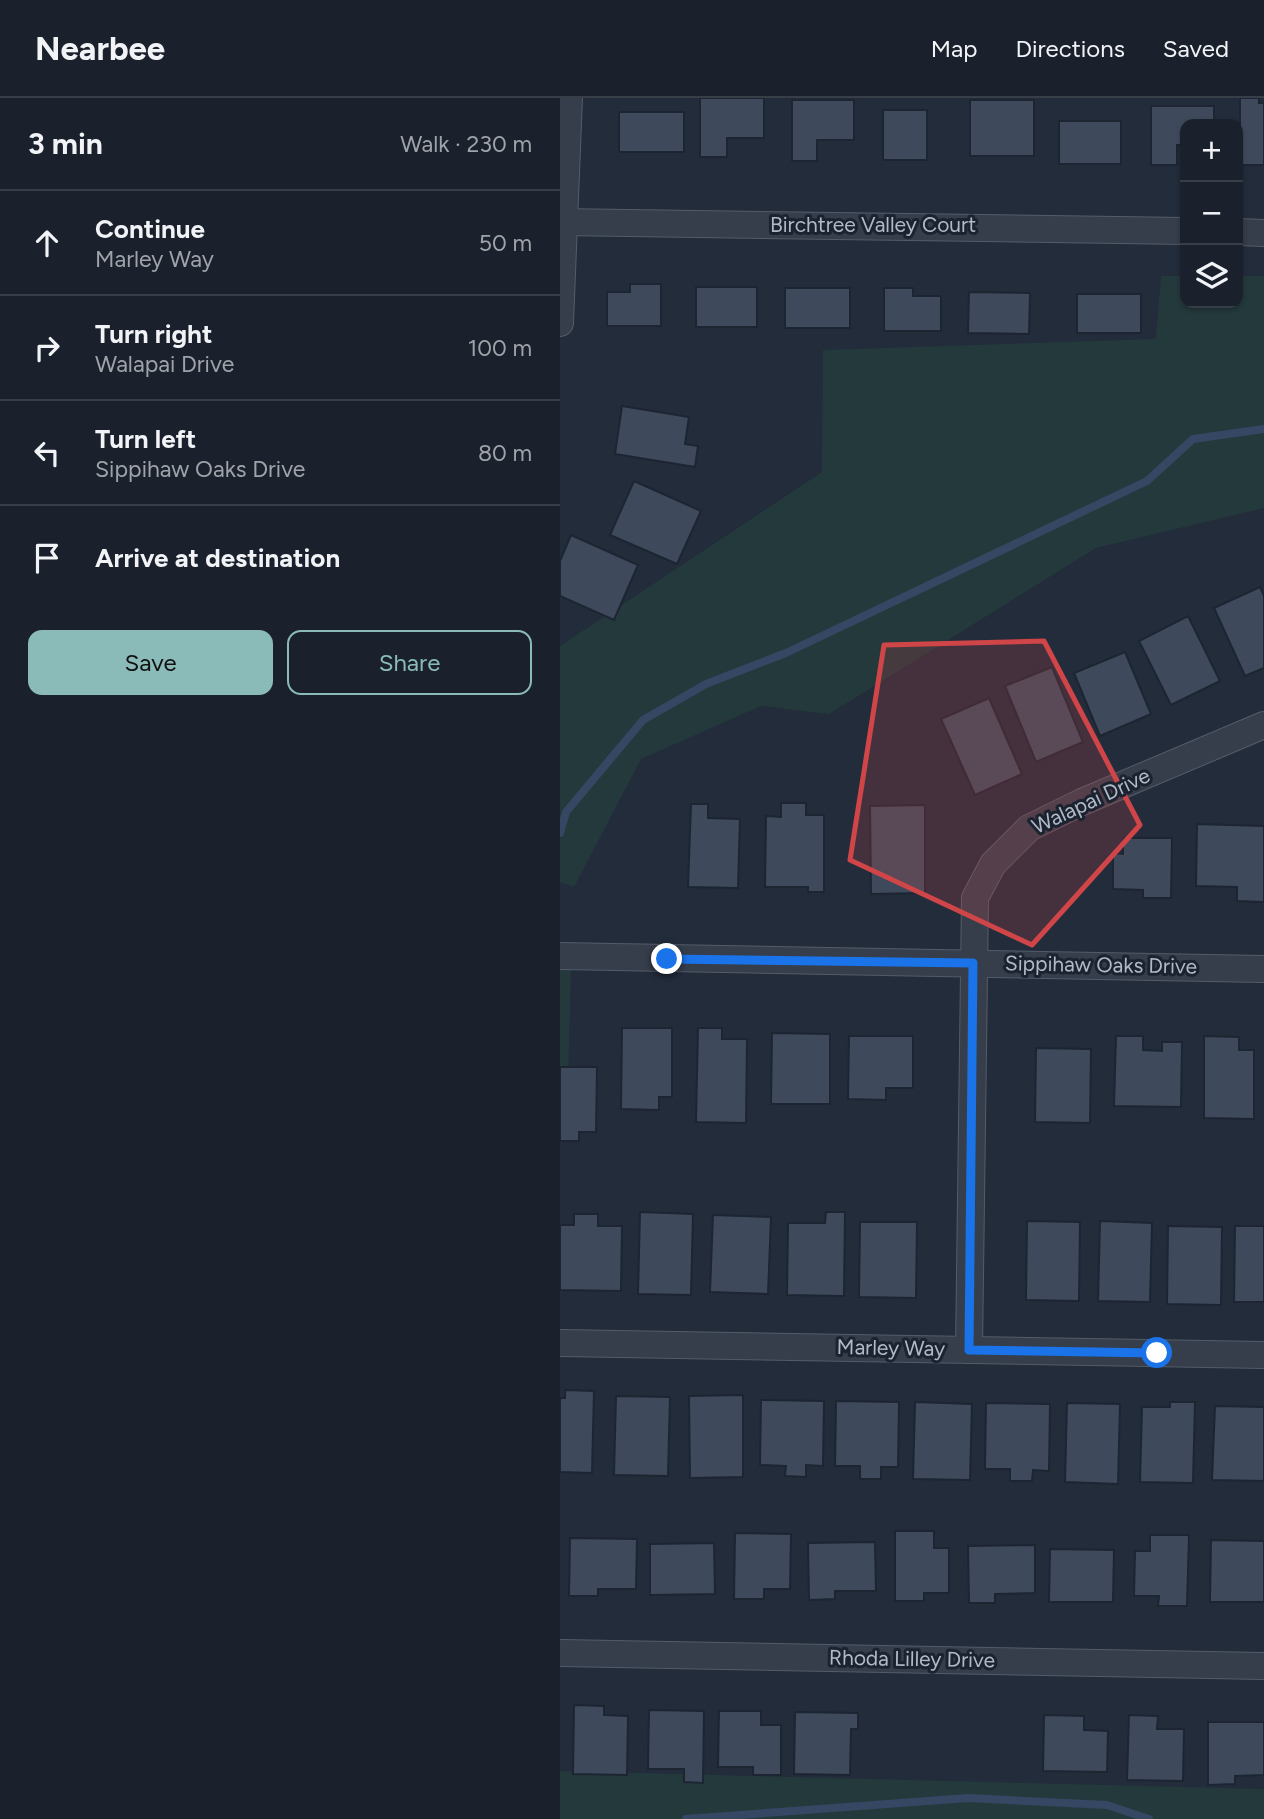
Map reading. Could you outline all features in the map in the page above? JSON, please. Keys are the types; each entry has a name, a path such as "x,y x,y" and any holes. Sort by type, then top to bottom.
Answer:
{"street":[{"path":"560,323 561,222 569,98"},
{"name":"Birchtree Valley Court","path":"561,222 1180,231"},
{"path":"1243,232 1264,233"},
{"name":"Walapai Drive","path":"969,1350 975,898 993,864 1028,828 1082,802 1264,725"},
{"name":"Sippihaw Oaks Drive","path":"560,956 1264,969"},
{"name":"Marley Way","path":"560,1343 1264,1355"},
{"name":"Rhoda Lilley Drive","path":"560,1653 1264,1666"}],"highlighted area":[{"path":"1044,641 1140,825 1032,945 850,860 884,645"}],"green space":[{"path":"1161,276 1180,276 1180,308 1243,308 1243,276 1264,276 1264,508 1096,548 829,714 761,706 641,759 574,887 560,882 560,646 822,472 823,350 1156,339"},
{"path":"560,964 571,967 567,1120 560,1121"},
{"path":"560,1771 1264,1789 1264,1819 560,1819"}],"building":[{"path":"700,98 764,98 764,138 727,138 727,157 700,157"},
{"path":"1240,98 1259,98 1259,103 1264,103 1264,165 1243,165 1243,119 1240,119"},
{"path":"792,100 854,100 854,140 817,140 817,161 792,161"},
{"path":"970,100 1034,100 1034,156 970,156"},
{"path":"1151,106 1214,106 1214,119 1180,119 1177,165 1151,165"},
{"path":"883,110 927,110 927,160 883,160"},
{"path":"619,112 684,112 684,152 619,152"},
{"path":"1059,121 1121,121 1121,164 1059,164"},
{"path":"630,284 661,284 661,326 607,326 607,292 630,292"},
{"path":"696,287 757,287 757,327 696,327"},
{"path":"785,288 850,288 850,328 785,328"},
{"path":"884,288 913,288 913,296 941,296 941,331 884,331"},
{"path":"969,292 1030,293 1029,334 968,333"},
{"path":"1077,294 1141,294 1141,333 1077,333"},
{"path":"622,406 689,417 685,444 698,446 695,467 615,454"},
{"path":"634,481 701,511 677,564 610,535"},
{"path":"571,535 638,565 614,620 560,596 560,561"},
{"path":"1260,587 1264,596 1264,668 1245,676 1214,608"},
{"path":"1188,616 1220,681 1171,705 1139,641"},
{"path":"1125,652 1151,714 1100,736 1074,673"},
{"path":"1052,667 1083,742 1036,762 1005,686"},
{"path":"989,698 1022,774 975,795 941,719"},
{"path":"781,803 806,803 806,815 824,815 824,892 808,892 808,887 765,887 766,816 781,817"},
{"path":"691,804 708,804 708,818 740,819 738,888 688,887"},
{"path":"925,805 925,893 871,894 870,806"},
{"path":"1197,824 1264,826 1264,902 1237,901 1237,887 1196,886"},
{"path":"1123,838 1172,838 1171,898 1143,898 1143,890 1113,889 1113,853 1123,854"},
{"path":"622,1028 672,1028 672,1097 659,1097 659,1110 621,1109"},
{"path":"698,1028 722,1028 722,1039 747,1039 746,1123 696,1122"},
{"path":"772,1033 830,1034 830,1104 771,1104"},
{"path":"849,1036 913,1036 913,1088 886,1088 886,1100 848,1099"},
{"path":"1116,1036 1143,1036 1143,1050 1162,1051 1162,1042 1182,1042 1181,1107 1114,1106"},
{"path":"1204,1036 1239,1037 1239,1050 1254,1050 1254,1119 1204,1118"},
{"path":"1036,1048 1091,1049 1090,1123 1035,1122"},
{"path":"560,1067 597,1067 596,1132 579,1132 579,1141 560,1141"},
{"path":"640,1212 693,1214 691,1295 638,1294"},
{"path":"826,1212 845,1212 844,1296 787,1295 788,1223 825,1223"},
{"path":"574,1214 598,1214 598,1226 622,1226 621,1291 560,1290 560,1225 574,1225"},
{"path":"713,1215 771,1217 768,1294 710,1292"},
{"path":"1027,1221 1080,1222 1079,1301 1026,1300"},
{"path":"1100,1221 1152,1223 1150,1302 1098,1301"},
{"path":"860,1222 917,1222 916,1298 859,1297"},
{"path":"1168,1226 1222,1227 1221,1305 1167,1304"},
{"path":"1235,1226 1264,1226 1264,1302 1234,1302"},
{"path":"565,1390 594,1391 592,1473 560,1472 560,1398 565,1398"},
{"path":"743,1395 743,1477 690,1478 689,1396"},
{"path":"616,1396 670,1397 668,1476 614,1475"},
{"path":"761,1400 824,1401 823,1466 806,1465 806,1477 785,1476 786,1466 760,1465"},
{"path":"836,1401 899,1402 898,1467 881,1467 881,1479 860,1479 860,1466 835,1466"},
{"path":"915,1402 972,1404 970,1480 913,1479"},
{"path":"1170,1402 1195,1402 1193,1483 1140,1482 1142,1407 1170,1407"},
{"path":"986,1403 1050,1404 1049,1471 1033,1470 1032,1481 1010,1481 1010,1469 985,1469"},
{"path":"1067,1403 1120,1404 1118,1484 1065,1482"},
{"path":"1215,1406 1264,1407 1264,1481 1212,1480"},
{"path":"895,1531 934,1531 934,1548 949,1548 949,1593 924,1593 924,1601 895,1601"},
{"path":"735,1533 791,1534 790,1589 764,1589 764,1599 734,1599"},
{"path":"1150,1535 1189,1535 1187,1606 1158,1606 1159,1596 1134,1596 1135,1551 1150,1551"},
{"path":"570,1538 637,1539 636,1589 598,1589 598,1596 569,1596"},
{"path":"1211,1540 1264,1541 1264,1602 1210,1602"},
{"path":"875,1542 876,1591 835,1591 835,1599 809,1600 808,1543"},
{"path":"714,1543 715,1594 650,1595 650,1544"},
{"path":"1035,1545 1035,1593 995,1594 995,1603 969,1603 968,1546"},
{"path":"1050,1549 1114,1550 1113,1602 1049,1602"},
{"path":"574,1705 604,1706 604,1715 628,1716 627,1775 573,1774"},
{"path":"649,1710 704,1711 703,1783 684,1782 684,1769 648,1769"},
{"path":"719,1711 761,1711 761,1725 781,1725 781,1775 753,1775 753,1767 718,1767"},
{"path":"795,1712 858,1713 858,1729 851,1729 850,1775 794,1774"},
{"path":"1044,1715 1084,1716 1084,1730 1108,1731 1107,1772 1043,1771"},
{"path":"1129,1715 1158,1716 1157,1729 1184,1729 1183,1781 1127,1780"},
{"path":"1208,1722 1264,1722 1264,1775 1235,1776 1235,1784 1208,1785"}],"waterway":[{"path":"560,833 566,812 643,720 706,684 786,653 1147,481 1193,439 1264,429"},
{"path":"686,1819 968,1798 1107,1805 1149,1819"}],"route":[{"path":"667,959 973,963 969,1350 1157,1353"}]}
